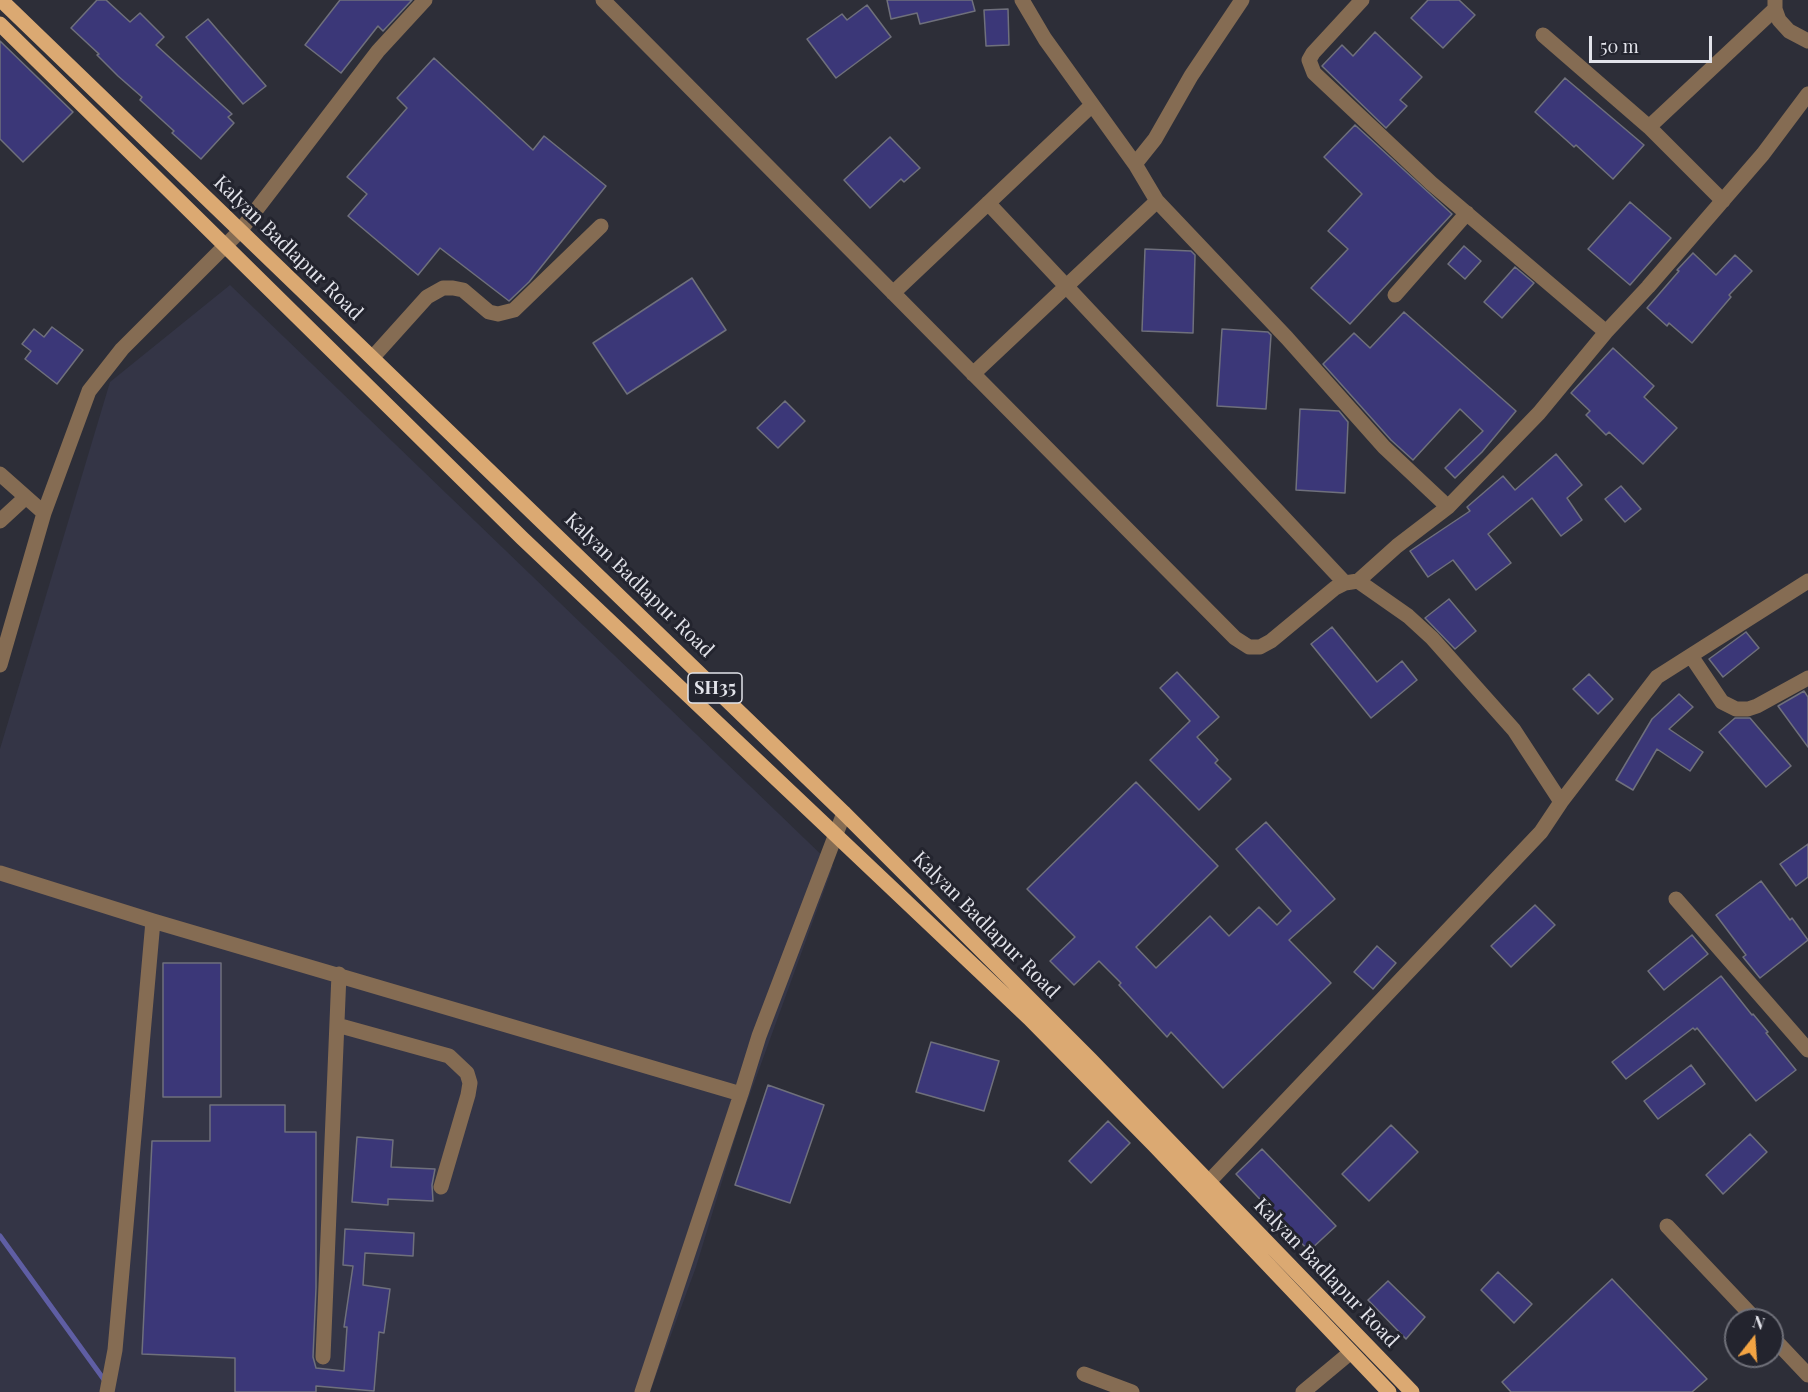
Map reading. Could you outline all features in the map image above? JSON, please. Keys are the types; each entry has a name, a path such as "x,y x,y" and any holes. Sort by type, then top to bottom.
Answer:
{"main road":[{"name":"Kalyan Badlapur Road","path":"1,0 844,813 1090,1059 1389,1392"},
{"name":"Kalyan Badlapur Road","path":"0,24 522,538 1029,1018 1412,1392"}],"street":[{"path":"0,665 44,513 89,391 122,349 240,231 378,51 425,0"},
{"path":"603,0 1235,638 1249,647 1260,646 1271,641 1335,588 1352,582 1448,507 1539,413 1606,332 1723,201 1808,94"},
{"path":"1022,0 1045,39 1135,164 1157,201 1287,338 1384,447 1448,507"},
{"path":"1135,164 1155,139 1197,67 1242,0"},
{"path":"1362,0 1313,53 1309,60 1314,73 1431,183 1606,332"},
{"path":"1775,4 1779,20 1789,31 1808,41"},
{"path":"1648,127 1775,4"},
{"path":"1543,35 1648,127 1723,201"},
{"path":"893,293 1092,105"},
{"path":"973,374 1157,201"},
{"path":"988,203 1352,582 1408,616 1439,647 1514,730 1561,802"},
{"path":"1395,295 1467,213"},
{"path":"373,357 428,297 443,288 463,290 489,312 498,314 514,310 601,225"},
{"path":"0,474 44,513"},
{"path":"0,521 26,497"},
{"path":"1204,1187 1541,832 1561,802 1657,677 1808,581"},
{"path":"1691,656 1722,702 1736,709 1757,706 1808,678"},
{"path":"642,1392 759,1036 844,813"},
{"path":"0,873 153,921 741,1094"},
{"path":"1676,899 1808,1050"},
{"path":"107,1392 115,1350 153,921"},
{"path":"323,1357 339,974"},
{"path":"337,1025 449,1056 467,1073 470,1083 468,1095 441,1187"},
{"path":"1666,1226 1745,1308"},
{"path":"1784,1350 1808,1375"},
{"path":"1303,1392 1352,1352"},
{"path":"1084,1374 1132,1392"}],"shaded area":[{"path":"230,285 833,866 741,1119 696,1267 650,1392 0,1392 0,749 110,382"}],"building":[{"path":"97,0 106,0 130,22 140,13 164,37 156,45 232,114 228,117 234,123 201,159 172,133 174,131 140,100 142,97 71,28"},
{"path":"340,0 412,0 383,31 378,26 341,73 305,45"},
{"path":"887,0 972,0 975,11 920,24 917,13 891,19"},
{"path":"1428,0 1459,0 1475,15 1443,48 1411,18"},
{"path":"867,5 891,37 836,78 807,39 842,14 847,20"},
{"path":"1008,9 1009,45 986,46 984,10"},
{"path":"208,19 266,86 243,104 186,37"},
{"path":"1375,32 1422,77 1400,100 1407,106 1386,128 1322,66 1342,45 1353,56"},
{"path":"0,41 73,112 23,162 0,139"},
{"path":"434,58 533,150 544,136 606,186 529,282 509,301 440,248 418,275 348,216 367,194 347,177 407,108 397,98"},
{"path":"1565,78 1644,145 1613,179 1535,112"},
{"path":"1355,125 1452,214 1350,324 1311,288 1348,249 1328,231 1362,194 1324,157"},
{"path":"890,137 920,168 904,182 901,179 870,208 844,180"},
{"path":"1630,202 1671,238 1630,285 1588,249"},
{"path":"1464,246 1481,261 1465,279 1448,264"},
{"path":"1145,249 1191,251 1195,255 1193,333 1142,331"},
{"path":"1693,253 1716,275 1735,255 1752,271 1729,295 1731,297 1692,343 1669,323 1667,326 1647,308"},
{"path":"1515,267 1534,283 1502,318 1484,302"},
{"path":"692,278 726,330 627,394 593,343"},
{"path":"1404,312 1516,411 1482,452 1455,478 1445,468 1483,431 1460,409 1413,460 1391,440 1323,364 1354,333 1370,348"},
{"path":"52,327 83,350 57,384 25,359 31,351 22,344 34,329 44,337"},
{"path":"1222,329 1268,332 1271,335 1266,409 1217,406"},
{"path":"1613,348 1654,386 1644,397 1677,428 1643,464 1609,432 1606,435 1586,415 1590,411 1571,393"},
{"path":"785,401 805,421 778,448 757,428"},
{"path":"1300,409 1339,411 1348,422 1345,493 1296,490"},
{"path":"1556,454 1582,485 1567,498 1582,520 1561,536 1532,498 1488,534 1511,563 1476,590 1453,560 1428,577 1410,551 1470,511 1467,507 1503,476 1515,490"},
{"path":"1621,486 1641,509 1625,522 1605,499"},
{"path":"1449,599 1476,631 1455,649 1425,618"},
{"path":"1332,627 1377,682 1402,661 1417,680 1371,718 1311,644"},
{"path":"1746,632 1759,648 1723,677 1709,659"},
{"path":"1177,672 1219,717 1197,737 1218,760 1215,763 1231,779 1199,810 1150,760 1190,721 1160,688"},
{"path":"1589,674 1613,699 1598,714 1573,689"},
{"path":"1804,691 1808,697 1808,747 1778,706"},
{"path":"1679,694 1693,707 1669,729 1703,752 1690,771 1657,749 1633,790 1616,780 1652,719"},
{"path":"1735,718 1750,718 1791,766 1766,787 1719,732"},
{"path":"1136,782 1218,866 1136,947 1156,968 1210,916 1229,936 1259,907 1277,925 1291,911 1236,849 1266,822 1335,899 1289,940 1331,983 1223,1088 1171,1032 1167,1037 1099,961 1074,985 1050,961 1075,937 1027,889"},
{"path":"1808,844 1808,877 1796,886 1780,864"},
{"path":"1761,881 1808,940 1760,978 1743,957 1746,955 1716,915"},
{"path":"1535,905 1555,925 1511,967 1491,946"},
{"path":"1692,935 1708,954 1664,990 1648,971"},
{"path":"1377,946 1396,963 1373,989 1354,972"},
{"path":"163,963 221,963 221,1097 163,1097"},
{"path":"1721,976 1768,1032 1766,1033 1796,1070 1756,1101 1697,1028 1695,1030 1693,1028 1626,1079 1612,1062"},
{"path":"931,1042 999,1061 984,1111 916,1092"},
{"path":"1691,1065 1705,1084 1658,1119 1644,1101"},
{"path":"768,1085 824,1105 790,1203 735,1185"},
{"path":"210,1105 285,1105 285,1132 316,1132 316,1288 313,1357 316,1368 344,1371 347,1327 344,1327 353,1266 343,1265 345,1229 414,1233 413,1256 365,1253 363,1285 390,1289 384,1333 379,1332 374,1391 316,1386 316,1392 235,1392 235,1358 142,1354 152,1141 210,1141"},
{"path":"1108,1121 1130,1143 1091,1183 1069,1161"},
{"path":"1391,1125 1418,1152 1369,1201 1342,1174"},
{"path":"1750,1134 1767,1152 1723,1194 1706,1175"},
{"path":"357,1137 393,1140 391,1167 435,1169 432,1185 433,1201 388,1199 388,1205 352,1202"},
{"path":"1262,1149 1336,1226 1309,1251 1236,1174"},
{"path":"1498,1272 1532,1304 1514,1323 1481,1290"},
{"path":"1612,1279 1707,1379 1692,1392 1511,1392 1502,1382"},
{"path":"1388,1281 1425,1317 1406,1339 1368,1300"}],"waterway":[{"path":"0,1236 105,1381"}]}
